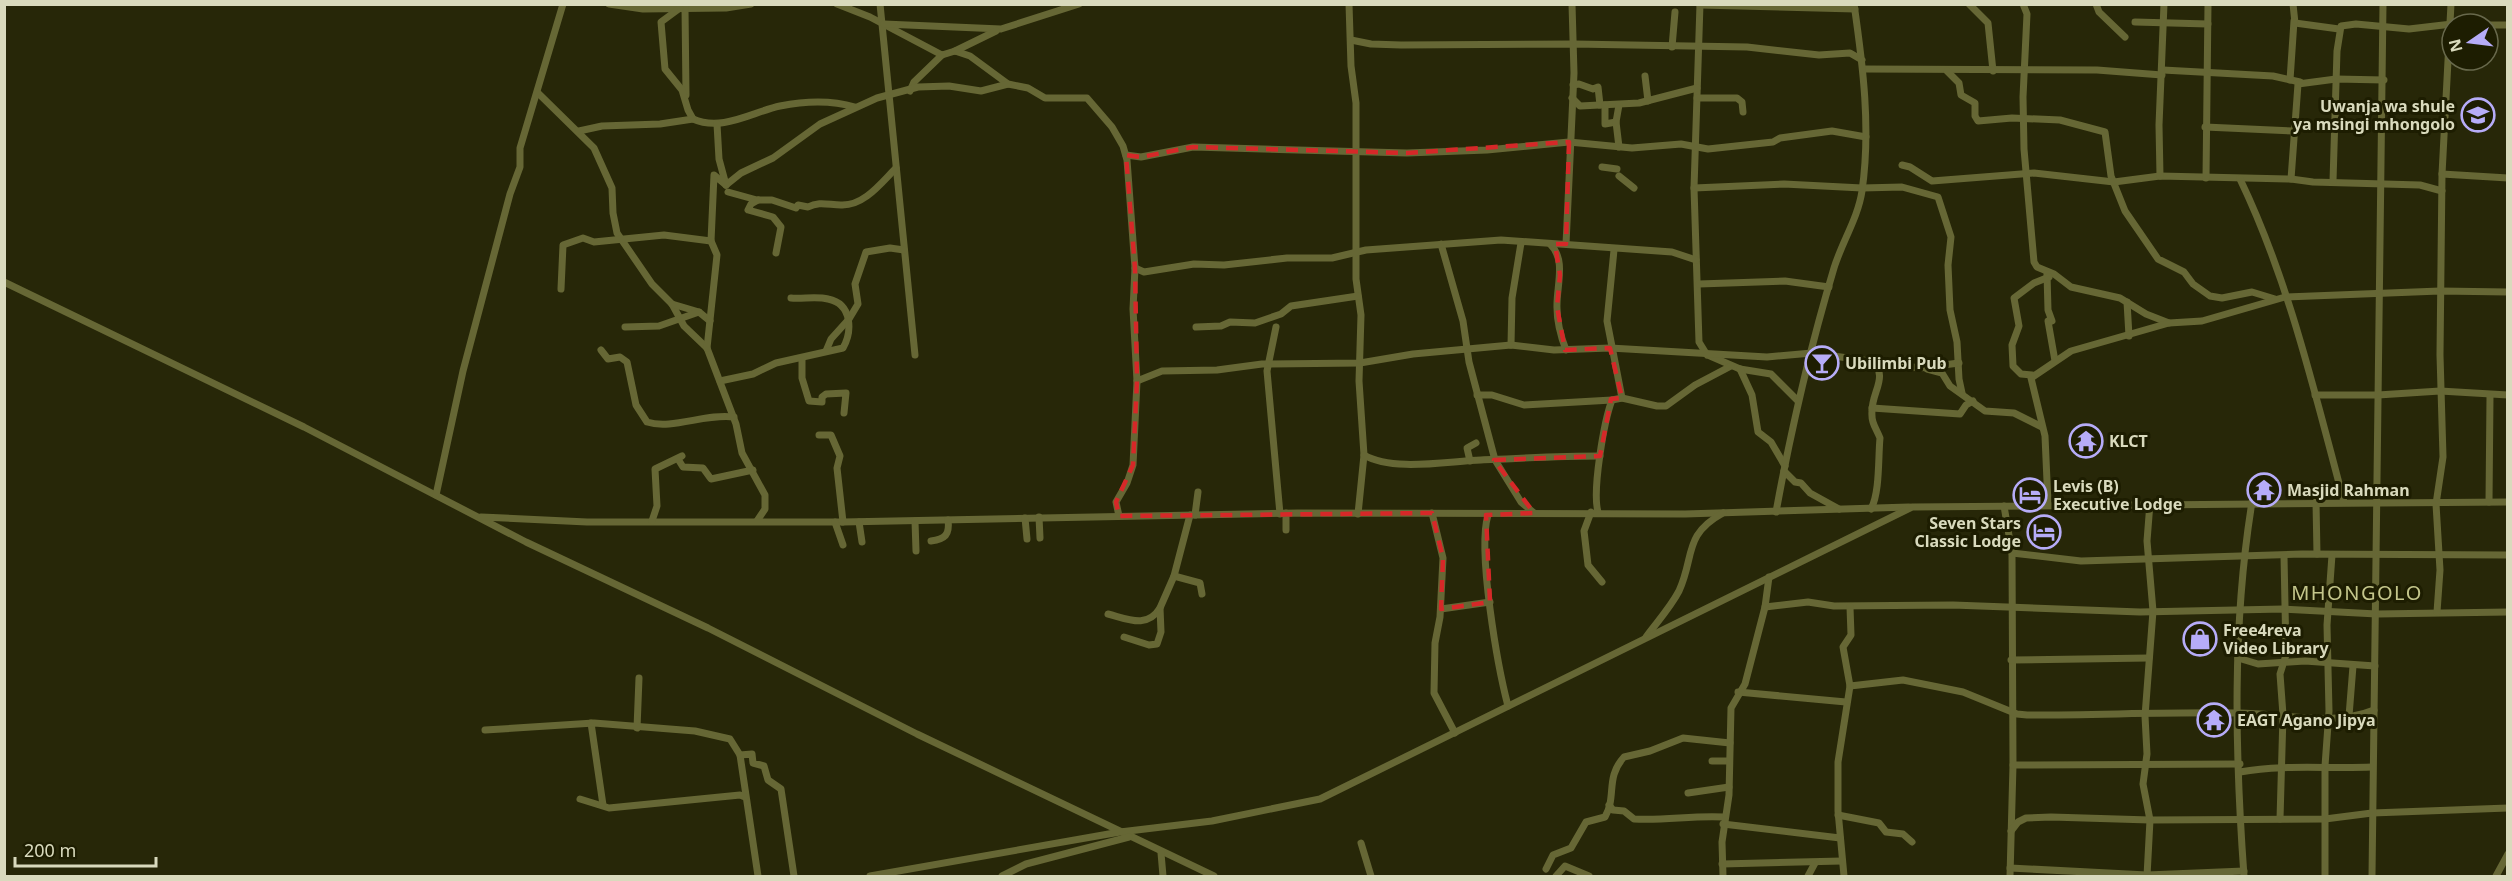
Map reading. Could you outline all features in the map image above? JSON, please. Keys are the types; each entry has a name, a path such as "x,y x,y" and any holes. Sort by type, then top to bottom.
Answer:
{"street":[{"path":"436,495 465,361 510,194 520,167 520,148 563,4"},
{"path":"609,4 643,9 751,4"},
{"path":"837,4 942,55"},
{"path":"880,4 880,24 915,355"},
{"path":"910,91 914,82 942,55 1001,28 1078,4"},
{"path":"1349,4 1356,103 1358,296 1361,315 1360,418 1364,455 1358,514"},
{"path":"1566,244 1573,85 1572,4"},
{"path":"1969,4 1988,23 1993,71"},
{"path":"2023,4 2027,14 2024,70 2026,173 2033,257 2036,266 2071,287 2109,294 2146,314 2169,323"},
{"path":"2096,4 2099,12 2125,37"},
{"path":"2160,176 2159,125 2164,4"},
{"path":"2206,178 2208,4"},
{"path":"2290,80 2293,4"},
{"path":"2372,876 2372,767 2378,615 2375,504 2379,184 2384,80 2383,4"},
{"path":"1776,512 1798,401 1829,287 1862,188 1866,137 1862,64 1854,7 1700,5 1694,188 1699,284 1699,342 1708,355 1731,366 1775,376 1798,401"},
{"path":"683,8 686,98 688,110 693,119"},
{"path":"683,8 663,19 660,27 665,69 686,98"},
{"path":"1672,47 1675,12"},
{"path":"2294,21 2339,29 2349,23 2409,29 2440,25"},
{"path":"2135,22 2208,24"},
{"path":"880,24 1001,28"},
{"path":"2333,181 2339,29"},
{"path":"1351,40 1371,44 1401,45 1574,44 1698,48 1747,47 1821,55 1847,53 1862,64 1947,71 2134,71 2273,76 2300,82 2336,79 2384,80"},
{"path":"955,51 970,56 1008,84"},
{"path":"1947,71 1959,83 1962,94 1975,103 1975,116 1978,121 2024,119 2064,121 2105,132 2114,182 2134,226 2158,260 2184,272 2199,290 2222,298 2243,292 2275,299"},
{"path":"2437,612 2439,555 2436,504 2442,457 2440,291 2442,174 2448,72"},
{"path":"1646,76 1648,101"},
{"path":"2291,179 2296,88 2300,82"},
{"path":"727,188 741,173 773,159 820,124 855,107 918,87 949,86 981,91 1008,84 1029,88 1045,98 1087,98 1112,127 1126,155 1136,268 1133,309 1137,381 1133,465 1127,483 1116,502 1119,516"},
{"path":"1573,85 1579,84 1593,89 1598,87 1605,124 1616,123"},
{"path":"1572,98 1580,106 1618,105 1648,101 1697,88"},
{"path":"538,93 594,148 609,179 613,193 614,222 622,240 652,284 672,304 680,320 707,348 734,417 742,453 761,484 766,504 757,521"},
{"path":"1697,98 1737,98 1742,102 1743,112"},
{"path":"579,131 602,126 660,124 693,119 717,124 781,106 804,103 837,102 855,107"},
{"path":"1618,105 1616,123 1619,147"},
{"path":"717,124 718,151 727,188"},
{"path":"2205,127 2294,131"},
{"path":"1126,155 1141,157 1193,147 1356,153 1487,150 1569,142 1619,147 1696,145 1708,149 1773,142 1780,138 1832,131 1866,137"},
{"path":"1902,165 1910,167 1932,181 2026,173 2074,176 2114,182 2160,176 2291,179 2313,182 2420,185 2442,191"},
{"path":"1602,167 1618,173 1634,188"},
{"path":"707,348 717,255 711,241 714,175 727,188 758,200 772,200 796,208 798,205 808,207 816,203 844,206 863,200 896,168"},
{"path":"2442,174 2508,178"},
{"path":"2240,179 2260,224 2285,297 2315,394 2344,502"},
{"path":"1694,188 1784,184 1907,188 1940,198 1951,237 1948,265 1950,310 1962,393"},
{"path":"758,200 747,210 778,220 781,227 776,253"},
{"path":"561,290 563,245 583,238 594,242 664,235 711,241"},
{"path":"1136,268 1144,272 1194,264 1224,265 1287,258 1332,258 1358,250 1501,240 1614,250 1672,252 1696,260"},
{"path":"1511,345 1512,298 1521,243"},
{"path":"1441,244 1463,321 1477,395 1495,460 1521,501 1534,513"},
{"path":"1550,244 1558,257 1560,275 1557,307 1566,350"},
{"path":"826,351 831,339 849,319 858,304 855,284 866,252 890,248 903,250"},
{"path":"1614,250 1607,321 1610,348 1622,398"},
{"path":"2043,269 2049,277 2048,310 2052,321 2048,321 2055,361"},
{"path":"2049,277 2034,283 2014,298 2019,326 2012,345 2013,366 2021,374 2032,375 2071,351 2169,323 2202,321 2285,297 2440,291 2508,292"},
{"path":"1699,284 1785,281 1829,287"},
{"path":"4,282 304,427 481,517 536,548 708,628 917,734 1214,876"},
{"path":"1196,327 1221,326 1230,322 1255,323 1281,314 1291,306 1358,296"},
{"path":"720,381 753,374 776,363 843,348 850,335 849,319 841,308 830,299 791,298"},
{"path":"2127,302 2129,336"},
{"path":"672,304 699,312 710,321"},
{"path":"625,327 659,326 699,312"},
{"path":"1276,327 1269,365 1272,444 1286,530"},
{"path":"1137,381 1162,371 1360,363 1511,345 1566,350 1610,348 1767,357 1812,353 1937,370 1950,386 1985,411 2014,413 2042,427"},
{"path":"601,350 608,359 620,357 627,362 636,405 647,422 661,424 712,415 734,417"},
{"path":"802,358 802,378 809,401 822,402 822,397 826,394 846,393 844,413"},
{"path":"1871,509 1878,493 1876,476 1880,438 1873,429 1872,408 1881,378 1878,366 1872,360"},
{"path":"1920,368 1959,363"},
{"path":"1477,395 1492,395 1524,405 1622,398 1666,406 1695,385 1731,366"},
{"path":"1740,369 1752,395 1758,432 1770,442 1784,468 1795,482 1801,483 1810,493 1841,510"},
{"path":"2032,375 2031,381 2042,427 2048,504"},
{"path":"2315,394 2378,395 2440,392 2508,395"},
{"path":"2489,502 2490,396"},
{"path":"1602,582 1588,564 1584,531 1595,512 1600,456 1612,400"},
{"path":"1872,408 1960,414 1973,401"},
{"path":"819,435 831,435 840,456 837,468 839,522 843,545"},
{"path":"1470,461 1467,448 1476,443"},
{"path":"1364,455 1386,463 1436,464 1600,456"},
{"path":"652,521 657,506 654,470 661,464 680,458 683,467 703,468 711,479 753,470"},
{"path":"1108,614 1143,622 1152,618 1160,608 1174,576 1198,492"},
{"path":"2010,868 2147,876 2244,874 2238,713 2238,610 2243,556 2252,502"},
{"path":"2316,502 2317,554"},
{"path":"481,517 587,522 859,522 1192,514 1432,513 1488,515 1595,512 1776,512 2048,504 2508,502"},
{"path":"2147,876 2150,820 2143,784 2146,766 2145,716 2153,611 2147,541 2150,503"},
{"path":"2004,506 2012,553 2013,765 2010,876"},
{"path":"870,876 908,873 1120,832 1212,821 1320,799 1912,507"},
{"path":"1644,639 1678,592 1696,535 1707,522 1726,512"},
{"path":"1432,513 1443,558 1441,609 1435,643 1434,693 1455,733"},
{"path":"1488,515 1485,548 1490,602 1508,706"},
{"path":"1039,517 1040,538"},
{"path":"1025,518 1027,539"},
{"path":"931,542 945,537 948,520"},
{"path":"915,521 916,552"},
{"path":"859,522 862,542"},
{"path":"2012,553 2056,560 2149,560 2317,554 2508,555"},
{"path":"2325,876 2325,766 2332,555"},
{"path":"2280,819 2283,715 2280,674 2286,655 2283,609 2284,556"},
{"path":"1174,576 1200,583 1202,594"},
{"path":"1723,876 1731,708 1745,684 1765,607 1769,577"},
{"path":"1441,609 1490,602"},
{"path":"1765,607 1808,602 1850,606 1882,604 2153,611 2283,609 2378,615 2508,612"},
{"path":"1844,876 1838,815 1838,762 1850,686 1843,653 1844,643 1851,635 1850,606"},
{"path":"1124,638 1149,645 1157,644 1161,632 1160,608"},
{"path":"2011,660 2149,658"},
{"path":"2238,658 2258,664 2284,662 2375,666"},
{"path":"2349,716 2353,666"},
{"path":"637,728 639,678"},
{"path":"1850,686 1903,680 1963,692 2028,715 2145,716 2238,713 2328,717 2349,716 2374,710"},
{"path":"1738,693 1846,702"},
{"path":"591,723 603,805"},
{"path":"486,730 591,723 695,731 725,737 734,742 740,756 758,876"},
{"path":"1546,869 1553,855 1572,847 1586,822 1605,817 1610,805 1612,775 1624,757 1650,751 1683,738 1730,743"},
{"path":"740,756 752,754 753,763 764,766 768,780 781,789 794,876"},
{"path":"1712,761 1729,761"},
{"path":"2013,765 2372,767"},
{"path":"1688,793 1729,787"},
{"path":"580,799 607,808 740,795 745,797"},
{"path":"1610,805 1614,810 1624,811 1634,819 1688,819 1706,815 1724,820 1840,838"},
{"path":"2011,831 2018,822 2026,818 2325,819 2372,813 2508,808"},
{"path":"1838,815 1879,824 1886,832 1903,834 1912,842"},
{"path":"1002,876 1026,864 1130,837"},
{"path":"1361,843 1371,876"},
{"path":"1161,852 1163,876"},
{"path":"2496,876 2508,854"},
{"path":"1722,864 1842,861"},
{"path":"1808,876 1815,863"},
{"path":"1556,876 1565,866 1589,876"}],"highlighted area":[{"path":"1569,142 1566,244 1555,244 1560,275 1557,307 1565,350 1610,348 1622,398 1611,399 1600,456 1494,460 1534,513 1486,515 1490,602 1441,609 1443,558 1432,513 1119,516 1116,502 1133,465 1137,381 1135,268 1126,155 1141,157 1193,147 1407,153"}],"place":[{"name":"Uwanja wa shule ya msingi mhongolo","path":"2478,115"},
{"name":"Ubilimbi Pub","path":"1822,363"},
{"name":"KLCT","path":"2086,441"},
{"name":"Masjid Rahman","path":"2264,490"},
{"name":"Levis (B) Executive Lodge","path":"2030,495"},
{"name":"Seven Stars Classic Lodge","path":"2044,532"},
{"name":"Free4reva Video Library","path":"2200,639"},
{"name":"EAGT Agano Jipya","path":"2214,720"}],"district":[{"name":"MHONGOLO","path":"2357,592"}]}
